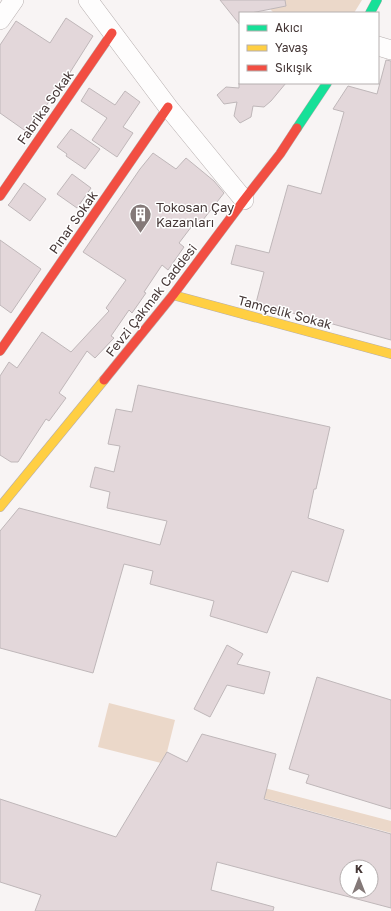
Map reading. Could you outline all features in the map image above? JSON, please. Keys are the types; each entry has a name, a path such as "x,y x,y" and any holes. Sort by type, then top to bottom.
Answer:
{"street":[{"path":"0,20 14,0"},
{"path":"88,0 168,107 244,200"},
{"path":"371,12 377,0"},
{"name":"Fabrika Sokak","path":"0,196 112,33"},
{"path":"379,46 391,50"},
{"name":"Fevzi Çakmak Caddesi","path":"3,497 173,295 280,154 326,84"},
{"name":"Pınar Sokak","path":"0,351 168,107"},
{"name":"Tamçelik Sokak","path":"173,295 391,354"}],"shaded area":[{"path":"261,0 362,0 355,12 273,12"},
{"path":"109,703 175,720 167,752 161,763 98,747"},
{"path":"184,767 391,821 391,833 179,775"}],"building":[{"path":"220,0 285,0 286,6 256,12 239,12 239,24"},
{"path":"66,18 93,36 69,74 27,132 0,113 0,45 16,21 50,43"},
{"path":"386,60 391,61 391,340 256,303 264,272 231,264 236,245 269,253 288,185 321,194 344,112 333,109 348,86 377,94"},
{"path":"239,84 285,84 264,107 253,106 251,117 240,123 234,116 237,102 224,104 217,95 226,87 239,88"},
{"path":"89,88 115,105 125,91 140,102 123,127 133,133 117,157 92,140 107,118 81,101"},
{"path":"71,129 100,149 85,169 66,156 67,154 57,147"},
{"path":"153,153 176,169 186,158 214,181 224,193 199,225 195,222 179,243 184,247 168,270 162,265 144,292 146,293 132,313 129,310 111,336 114,338 95,358 87,351 59,393 66,398 49,421 46,419 18,462 11,462 0,455 0,376 9,362 17,368 42,332 71,352 109,311 106,308 126,280 83,252 140,169"},
{"path":"72,174 91,188 77,208 57,194"},
{"path":"24,183 46,199 30,221 8,205"},
{"path":"0,240 41,269 11,313 0,305"},
{"path":"138,385 330,427 308,518 344,530 328,582 292,571 267,633 210,616 214,601 150,584 153,571 124,564 93,673 0,648 0,531 19,508 160,545 167,521 107,508 110,492 90,487 95,467 114,472 120,446 108,444 116,409 132,412"},
{"path":"227,645 243,654 237,664 270,672 264,694 227,685 210,717 194,709"},
{"path":"317,677 391,700 391,809 306,783 309,775 289,769"},
{"path":"202,734 276,754 264,799 391,834 391,908 357,899 379,899 379,859 339,859 339,894 217,862 211,890 274,907 273,911 35,911 41,895 0,882 0,799 116,837 167,752 187,762"}],"traffic: fast":[{"path":"371,12 377,0"},
{"path":"297,128 326,84"}],"traffic: slow":[{"path":"173,295 391,354"},
{"path":"0,507 104,380"}],"traffic: jam":[{"path":"0,196 112,33"},
{"path":"0,351 168,107"},
{"path":"104,380 173,295 280,154 297,128"}],"place":[{"name":"Tokosan Çay Kazanları","path":"140,234"}]}
